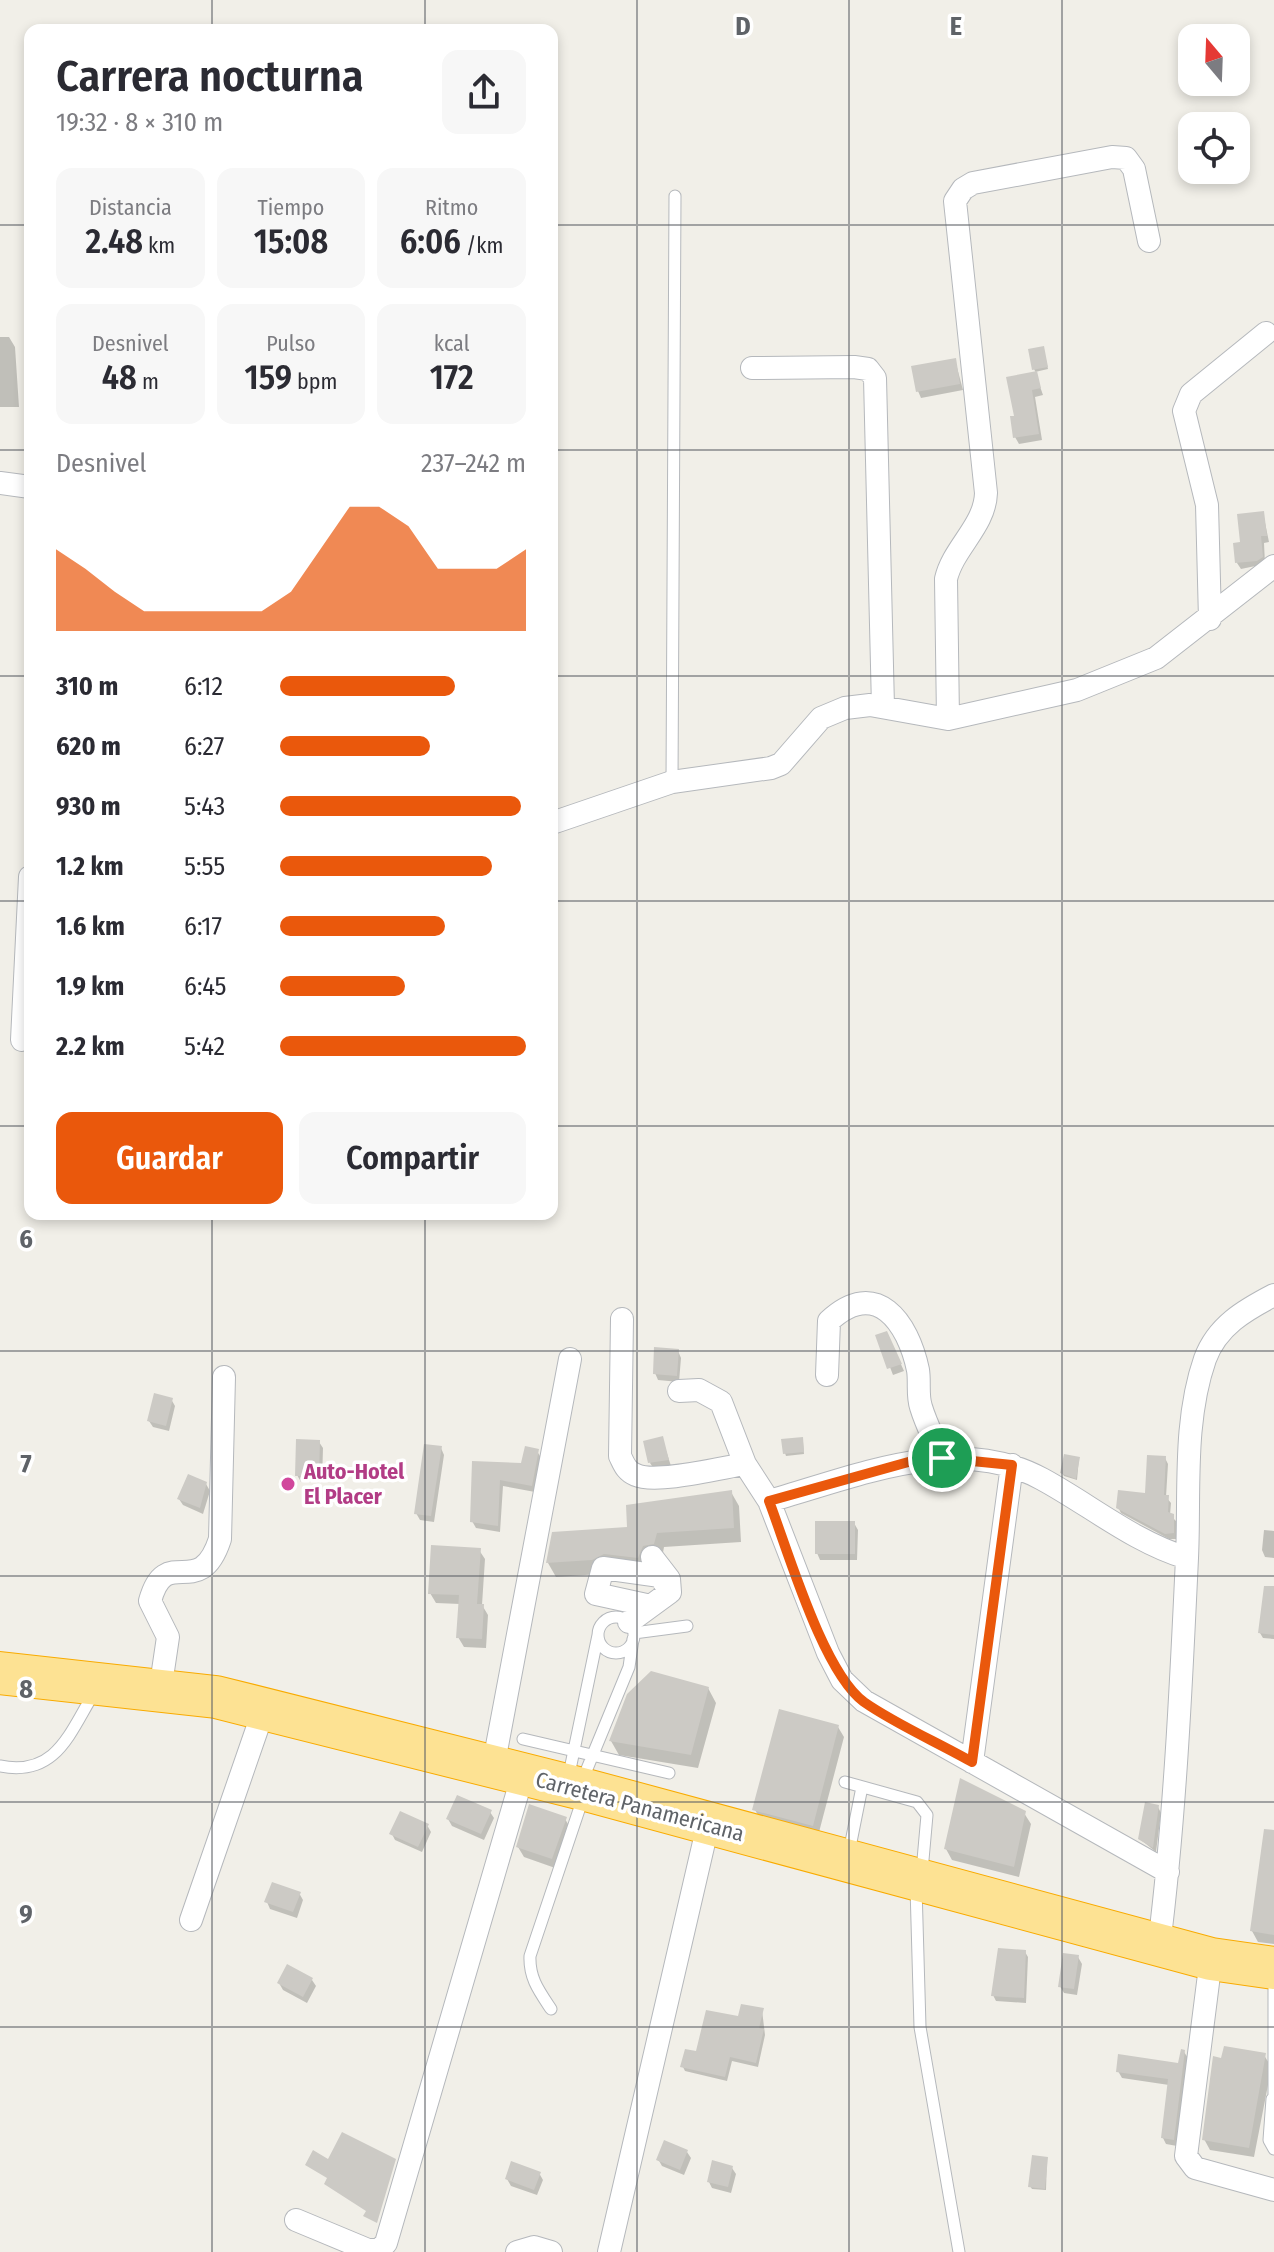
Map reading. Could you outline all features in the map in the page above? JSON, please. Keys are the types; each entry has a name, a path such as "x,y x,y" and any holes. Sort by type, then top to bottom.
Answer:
{"highway":[{"name":"Carretera Panamericana","path":"0,1673 216,1697 580,1773 708,1825 1211,1959 1274,1968"}],"street":[{"path":"948,719 946,579 949,566 982,515 986,493 955,201 963,189 973,183 1112,157 1126,158 1134,169 1149,241"},
{"path":"1210,619 1207,505 1184,411 1191,394 1266,333"},
{"path":"752,368 854,367 868,369 875,378 883,707"},
{"path":"0,483 24,486"},
{"path":"558,821 672,782 771,768 781,764 821,718 845,708 870,705 948,719 1077,690 1156,658 1210,619 1274,566"},
{"path":"17,1040 24,952"},
{"path":"1159,1945 1168,1872 1187,1558 1190,1432 1206,1358 1221,1332 1240,1312 1274,1295"},
{"path":"827,1375 829,1321 845,1305 865,1301 884,1307 898,1321 917,1367 921,1406 942,1458"},
{"path":"622,1319 620,1456 627,1470 638,1477 658,1477 745,1464"},
{"path":"296,2220 368,2250 379,2250 386,2243 513,1760 570,1359"},
{"path":"160,1691 168,1637 150,1601 153,1589 160,1577 172,1571 206,1568 220,1539 224,1377"},
{"path":"679,1391 699,1390 721,1402 745,1464 769,1501 828,1653 842,1680 864,1701 1168,1872"},
{"path":"769,1501 912,1461 942,1458 1012,1465 1041,1478 1159,1549 1187,1558"},
{"path":"972,1762 1012,1465"},
{"path":"652,1557 669,1579 670,1592"},
{"path":"651,1606 596,1594 603,1568 660,1576 670,1592"},
{"path":"632,1631 651,1606 670,1592"},
{"path":"191,1920 264,1709"},
{"path":"609,2252 708,1825"},
{"path":"1211,1959 1186,2156 1195,2168 1274,2190"},
{"path":"517,2252 534,2247 551,2252"}],"lane":[{"path":"672,782 675,196"},
{"path":"551,2009 534,1984 529,1970 530,1956 580,1773 598,1635 602,1624 612,1618 632,1631 687,1626"},
{"path":"598,1635 602,1646 611,1652 628,1648 632,1631"},
{"path":"580,1773 629,1667 632,1631"},
{"path":"0,1766 19,1769 56,1755 99,1684"},
{"path":"580,1773 669,1773"},
{"path":"845,1782 917,1802 927,1815 918,1879 920,2027 959,2252"},
{"path":"848,1861 862,1787"},
{"path":"1274,1968 1273,2099 1269,2140 1274,2149"}],"building":[{"path":"1044,346 1048,367 1032,370 1028,349"},
{"path":"956,358 960,384 916,392 911,366"},
{"path":"1037,371 1041,388 1032,390 1039,434 1013,438 1010,416 1014,416 1006,377"},
{"path":"1264,511 1267,536 1261,536 1263,557 1257,561 1235,563 1233,543 1240,542 1237,514"},
{"path":"887,1331 902,1364 887,1369 875,1335"},
{"path":"654,1347 679,1349 677,1376 653,1374"},
{"path":"154,1393 173,1398 166,1426 147,1421"},
{"path":"663,1436 669,1460 648,1463 643,1441"},
{"path":"803,1437 804,1452 783,1454 781,1439"},
{"path":"296,1439 320,1440 319,1476 295,1476"},
{"path":"424,1444 442,1446 431,1516 414,1514"},
{"path":"525,1446 539,1449 532,1486 500,1480 498,1526 470,1522 472,1461 521,1463"},
{"path":"1064,1454 1080,1457 1076,1479 1060,1473"},
{"path":"1147,1455 1166,1456 1164,1495 1169,1495 1168,1512 1174,1514 1174,1533 1165,1534 1116,1508 1118,1490 1145,1493"},
{"path":"188,1474 207,1482 200,1508 177,1499"},
{"path":"732,1490 734,1528 657,1533 654,1544 643,1546 638,1558 604,1554 592,1560 546,1563 552,1532 627,1527 626,1505"},
{"path":"815,1521 855,1521 855,1554 815,1554"},
{"path":"431,1545 481,1548 477,1604 484,1604 482,1639 456,1638 459,1595 428,1594"},
{"path":"1264,1586 1274,1586 1274,1635 1258,1633"},
{"path":"651,1671 709,1687 691,1755 609,1741 627,1694"},
{"path":"779,1709 839,1725 813,1826 752,1810"},
{"path":"960,1778 1026,1811 1014,1867 944,1849"},
{"path":"457,1795 492,1810 481,1834 446,1819"},
{"path":"1145,1802 1159,1805 1153,1848 1138,1839"},
{"path":"529,1804 567,1817 552,1859 516,1847"},
{"path":"400,1811 429,1824 418,1847 389,1834"},
{"path":"1264,1829 1274,1830 1274,1935 1250,1931"},
{"path":"272,1882 301,1892 293,1912 264,1902"},
{"path":"998,1948 1026,1950 1024,1998 991,1996"},
{"path":"1063,1953 1079,1955 1074,1989 1058,1987"},
{"path":"287,1964 313,1978 303,1997 277,1983"},
{"path":"741,2004 764,2008 759,2028 764,2029 756,2063 730,2057 725,2077 680,2067 685,2049 696,2051 706,2010 738,2016"},
{"path":"1224,2046 1266,2053 1249,2148 1202,2140 1213,2056 1221,2058"},
{"path":"1181,2049 1185,2050 1174,2140 1161,2138 1168,2079 1116,2072 1118,2054 1178,2063"},
{"path":"342,2132 396,2159 377,2223 363,2216 366,2211 324,2184 327,2178 305,2165 313,2150 328,2159"},
{"path":"664,2140 688,2150 680,2170 656,2160"},
{"path":"1032,2155 1048,2157 1045,2189 1028,2187"},
{"path":"712,2160 733,2166 728,2187 707,2182"},
{"path":"511,2161 541,2172 534,2190 505,2179"}],"place":[{"name":"Auto-Hotel El Placer","path":"288,1484"}],"route":[{"path":"942,1458 1012,1465 972,1762 864,1701 842,1680 828,1653 769,1501 912,1461 942,1458"}]}
